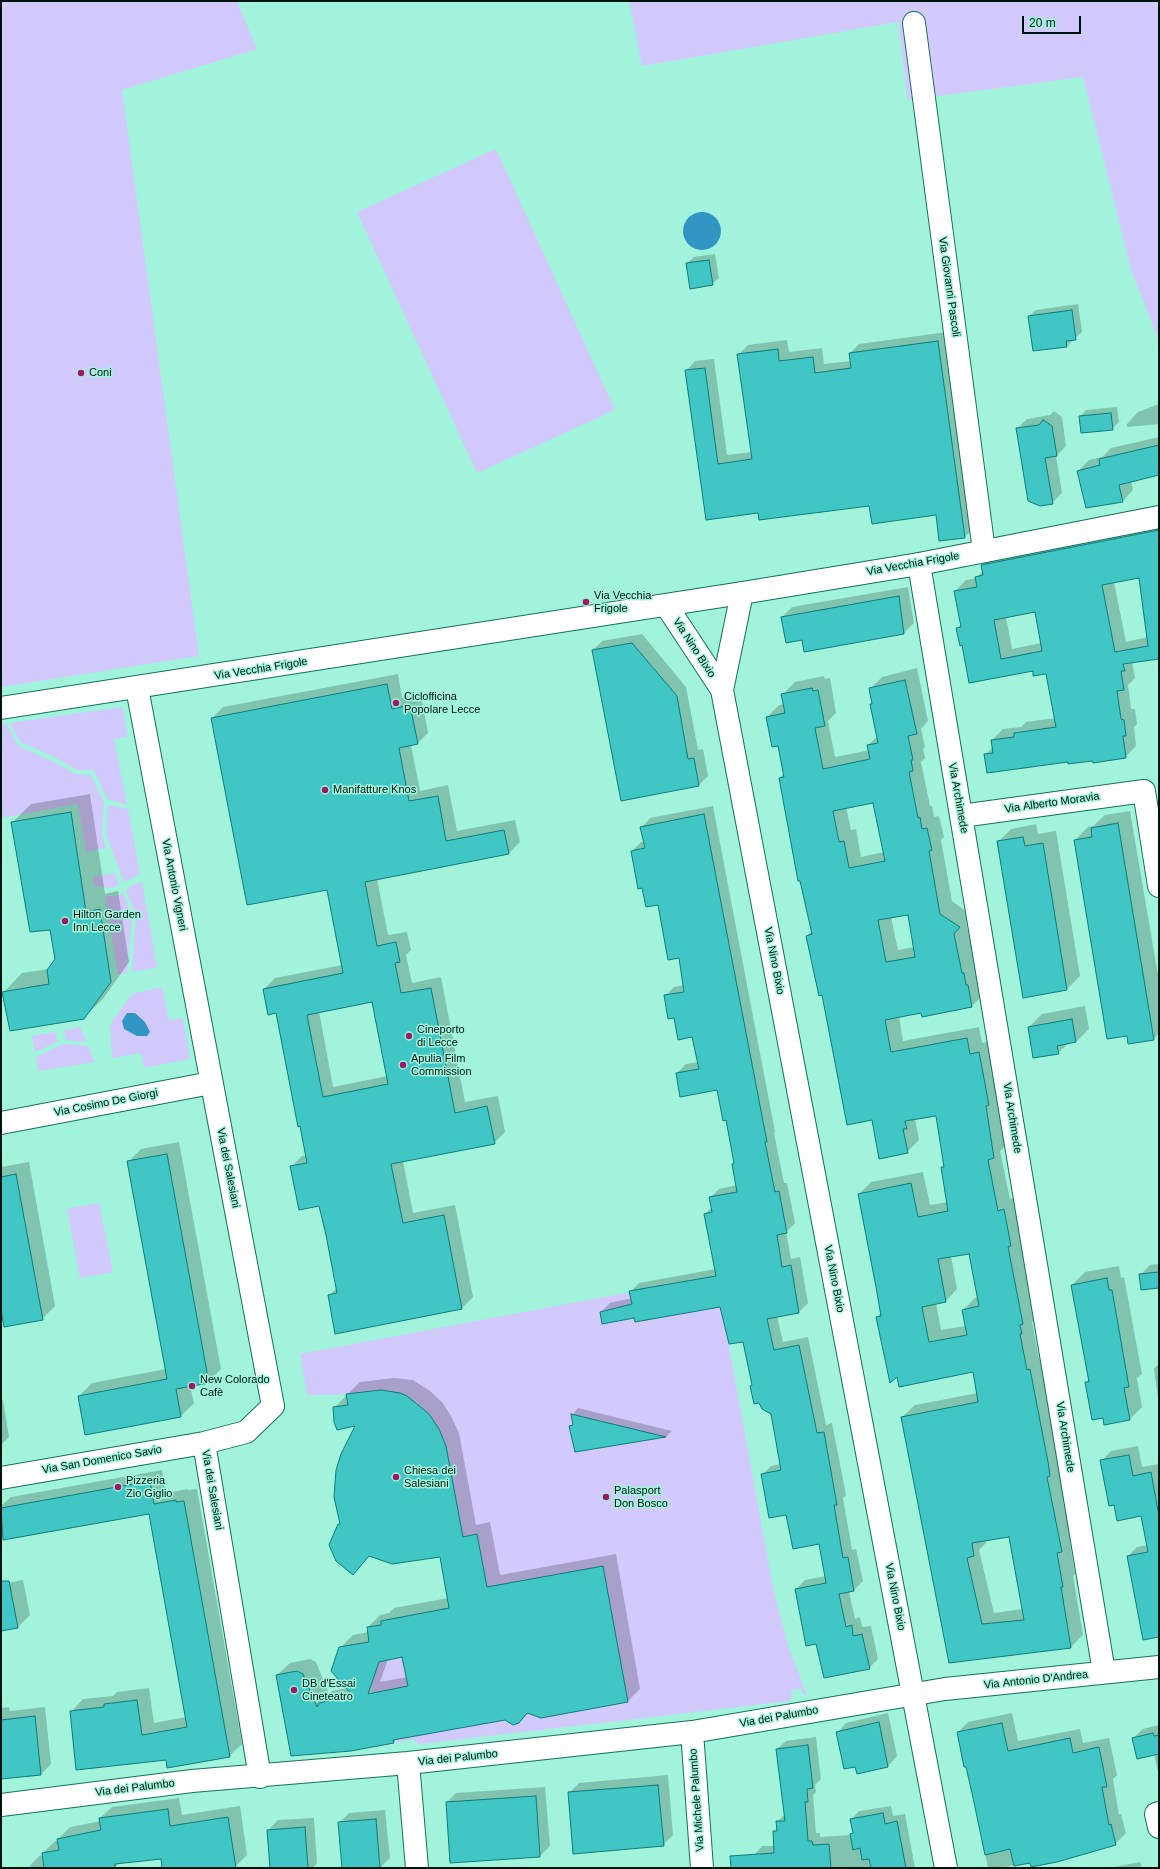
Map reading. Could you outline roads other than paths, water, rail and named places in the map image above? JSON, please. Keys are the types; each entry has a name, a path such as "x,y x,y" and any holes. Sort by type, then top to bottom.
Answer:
{"street":[{"name":"Via Giovanni Pascoli","path":"914,23 984,551"},
{"name":"Via Vecchia Frigole","path":"1,708 137,688 919,564 1159,517"},
{"name":"Via Archimede","path":"919,564 1104,1672"},
{"name":"Via Nino Bixio","path":"742,593 722,690 946,1868"},
{"name":"Via Nino Bixio","path":"666,605 722,690"},
{"name":"Via Antonio Vigneri","path":"137,688 211,1083"},
{"name":"Via Alberto Moravia","path":"961,816 1144,791 1159,886"},
{"name":"Via Cosimo De Giorgi","path":"1,1123 211,1083"},
{"name":"Via dei Salesiani","path":"211,1083 273,1406 246,1432 204,1443 260,1777"},
{"name":"Via San Domenico Savio","path":"1,1478 204,1443"},
{"name":"Via Antonio D'Andrea","path":"913,1695 945,1689 1159,1667"},
{"name":"Via dei Palumbo","path":"1,1805 192,1781 260,1777 408,1764 692,1732 913,1695"},
{"name":"Via Michele Palumbo","path":"692,1732 702,1868"},
{"path":"408,1764 417,1868"},
{"path":"1159,1813 1156,1814 1159,1827"}],"water":[{"path":"702,212 715,218 721,231 715,244 702,250 689,244 683,231 689,218"},
{"path":"127,1013 135,1013 145,1022 150,1032 147,1036 137,1036 124,1029 122,1021"}],"place":[{"name":"Coni","path":"81,373"},
{"name":"Via Vecchia Frigole","path":"586,602"},
{"name":"Ciclofficina Popolare Lecce","path":"396,703"},
{"name":"Manifatture Knos","path":"325,790"},
{"name":"Hilton Garden Inn Lecce","path":"65,921"},
{"name":"Cineporto di Lecce","path":"409,1036"},
{"name":"Apulia Film Commission","path":"403,1065"},
{"name":"New Colorado Cafè","path":"192,1386"},
{"name":"Chiesa dei Salesiani","path":"396,1477"},
{"name":"Pizzeria Zio Giglio","path":"118,1487"},
{"name":"Palasport Don Bosco","path":"606,1497"},
{"name":"DB d'Essai Cineteatro","path":"294,1690"}]}
